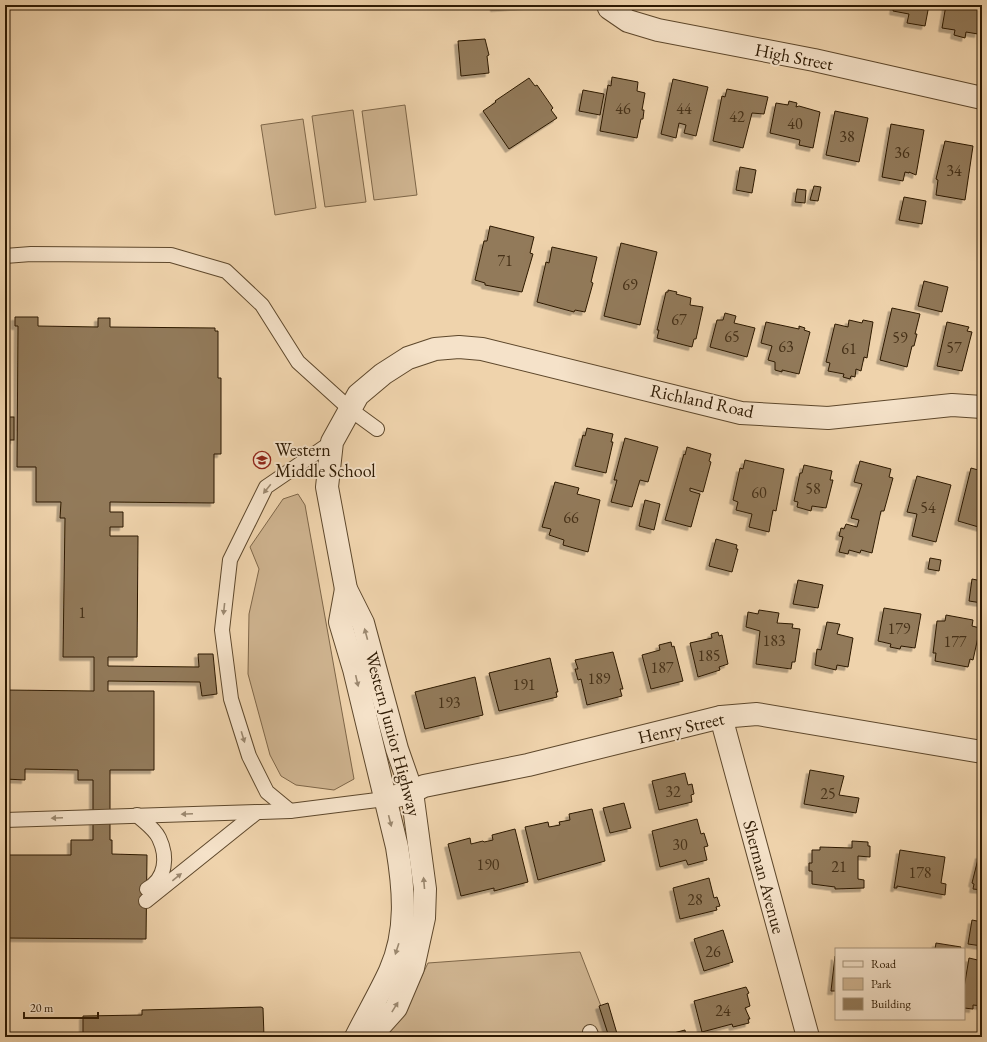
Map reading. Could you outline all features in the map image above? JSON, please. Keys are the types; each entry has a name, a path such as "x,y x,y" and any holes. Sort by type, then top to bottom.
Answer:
{"street":[{"name":"High Street","path":"609,6 628,21 658,30 814,60 982,98"},
{"name":"Western Junior Highway","path":"370,1037 396,1008 413,968 424,918 425,889 412,792 397,750 363,623 346,589 327,486 332,442 358,395 383,374 408,358 435,349 474,348"},
{"name":"Richland Road","path":"474,348 741,413 828,418 952,404 982,407"},
{"name":"Western Junior Highway","path":"346,589 340,622 354,670 402,876 404,913 399,943 390,970 356,1037"},
{"name":"Henry Street","path":"385,799 412,792 424,786 528,765 721,717 757,714 982,752"},
{"name":"Sherman Avenue","path":"721,717 808,1037"}],"lane":[{"path":"5,256 32,254 171,255 226,270 262,305 298,362 350,410 377,429"},
{"path":"290,811 266,792 249,756 231,699 222,630 224,606 230,560 266,487 332,442"},
{"path":"5,820 290,811 385,799"},
{"path":"136,816 150,826 159,838 165,867 157,884 147,895 257,812"}],"green space":[{"path":"405,105 417,195 374,200 362,111"},
{"path":"353,110 366,202 325,207 312,116"},
{"path":"303,119 316,208 275,215 261,125"},
{"path":"298,494 305,505 354,779 334,790 296,785 281,776 270,755 248,674 249,614 259,569 250,547 283,499"},
{"path":"580,952 613,1037 385,1037 415,990 428,963"}],"building":[{"path":"494,5 534,5 494,8"},
{"path":"894,5 929,5 925,26 907,23 909,14 893,11"},
{"path":"946,5 982,5 978,34 966,32 965,38 954,35 955,30 942,28"},
{"path":"485,39 489,55 487,56 489,73 461,76 458,41"},
{"path":"612,77 638,82 637,91 645,93 642,110 644,110 643,119 641,119 637,138 600,131 608,85 611,86"},
{"path":"529,78 535,86 537,85 553,108 551,110 557,118 509,149 483,111"},
{"path":"673,79 708,87 696,136 684,133 686,125 679,123 676,138 661,134"},
{"path":"727,89 768,97 764,114 752,113 743,148 713,141 722,96 725,97"},
{"path":"583,90 604,94 600,115 579,111"},
{"path":"789,101 797,103 796,107 799,106 820,112 813,148 799,145 800,140 770,133 776,103 788,105"},
{"path":"835,111 868,118 859,162 826,155"},
{"path":"891,124 924,130 916,175 905,172 903,181 882,177"},
{"path":"945,141 973,146 965,200 936,195 938,180 936,179"},
{"path":"740,167 756,170 752,193 736,190"},
{"path":"814,186 821,187 818,201 810,200"},
{"path":"797,189 806,190 805,203 795,202"},
{"path":"904,197 926,201 922,224 899,220"},
{"path":"490,226 534,237 530,253 533,254 522,292 485,285 485,283 475,280 484,241 487,241"},
{"path":"621,243 657,252 640,325 604,316"},
{"path":"552,247 597,257 591,282 593,283 585,312 575,310 574,312 537,302 546,262 549,263"},
{"path":"924,281 948,287 942,312 918,306"},
{"path":"668,290 691,298 690,305 703,307 696,339 694,339 692,347 657,338 659,330 657,330 666,292 668,292"},
{"path":"892,308 920,314 915,334 917,334 914,346 912,346 907,367 880,360"},
{"path":"725,313 736,316 734,323 755,328 747,357 710,347 717,320 723,320"},
{"path":"15,317 38,317 38,326 98,327 98,318 110,318 110,327 215,328 215,331 218,331 218,378 221,378 221,454 214,454 214,503 110,502 110,512 123,512 123,527 110,527 110,536 138,536 137,657 108,657 108,666 199,667 198,654 213,654 217,694 202,696 200,682 108,681 108,691 154,691 154,770 110,770 110,840 112,840 112,854 147,855 146,939 5,938 5,855 71,855 71,840 93,840 93,780 78,780 78,770 25,769 25,780 5,779 5,690 94,691 94,657 63,657 65,518 60,518 61,502 36,502 36,467 17,467 18,326 15,326"},
{"path":"849,320 862,323 863,320 873,322 867,358 864,357 861,371 856,369 855,377 851,376 850,379 843,377 844,374 828,371 830,363 826,362 835,324 848,327"},
{"path":"766,322 799,329 799,326 810,332 799,374 775,370 775,362 768,360 772,346 761,343"},
{"path":"947,322 969,327 967,331 972,332 962,371 937,366"},
{"path":"5,417 14,417 14,440 5,440"},
{"path":"587,428 613,434 611,442 613,442 606,473 575,466 583,435 585,436"},
{"path":"625,438 658,447 648,482 640,480 632,507 611,502 617,480 614,480"},
{"path":"687,447 711,454 709,461 711,462 703,492 690,488 690,491 700,494 691,527 665,520"},
{"path":"745,460 784,469 776,511 773,510 769,532 749,527 752,514 736,510 738,502 733,500 740,468 743,469"},
{"path":"860,461 891,469 889,477 893,478 884,511 881,511 872,553 861,550 860,553 849,550 848,554 839,552 843,537 839,536 841,528 844,529 846,524 857,527 859,520 851,518 862,484 854,482"},
{"path":"804,465 832,471 830,480 833,480 826,508 812,506 811,511 797,507 798,502 794,501 800,473 802,473"},
{"path":"971,468 982,471 982,528 958,521"},
{"path":"917,476 951,485 936,542 912,536 917,514 907,512"},
{"path":"555,482 579,488 577,494 600,500 588,552 563,545 564,540 549,535 551,529 542,527"},
{"path":"645,500 660,504 654,530 639,526"},
{"path":"716,539 737,545 736,549 738,549 732,572 709,566"},
{"path":"930,558 941,560 939,571 928,569"},
{"path":"972,579 982,581 982,603 969,601"},
{"path":"798,580 823,585 818,608 793,604"},
{"path":"884,608 921,614 915,648 901,646 900,649 890,647 891,644 878,641"},
{"path":"759,610 779,613 777,623 793,624 792,628 800,629 795,662 792,662 791,669 756,664 760,631 746,627 748,612 758,614"},
{"path":"946,615 973,620 972,626 980,628 973,660 970,659 968,667 935,661 936,653 933,653 937,621 945,621"},
{"path":"827,622 840,624 837,634 853,638 848,667 837,665 836,670 815,665 817,649 821,650"},
{"path":"718,632 719,636 722,635 728,664 719,667 720,670 698,677 690,643 712,638 711,634"},
{"path":"671,642 672,647 674,646 683,681 651,689 642,655 660,650 659,645"},
{"path":"613,652 623,689 620,689 622,696 587,705 581,679 578,680 575,669 578,669 575,660"},
{"path":"550,658 558,692 556,692 557,697 499,711 489,673"},
{"path":"475,677 483,715 425,729 415,692"},
{"path":"810,770 844,776 839,795 859,798 856,813 804,804"},
{"path":"685,773 688,785 692,784 694,794 691,795 692,802 659,810 652,781"},
{"path":"624,803 631,828 610,833 603,808"},
{"path":"592,809 605,861 538,880 525,827 548,822 549,827 560,825 559,822 570,820 569,814"},
{"path":"697,819 701,834 704,833 708,846 704,847 707,860 688,865 686,860 660,867 652,831"},
{"path":"515,829 528,882 494,891 494,888 461,896 448,844 470,838 471,844 493,840 492,835"},
{"path":"852,841 868,842 868,846 870,846 870,857 858,856 858,879 864,880 864,888 835,889 835,887 812,884 812,871 809,871 809,863 812,863 812,850 820,850 820,847 852,848"},
{"path":"900,850 945,857 941,883 946,884 945,895 897,886 897,888 894,888"},
{"path":"979,855 982,856 982,890 973,889 974,884 972,883"},
{"path":"709,878 714,898 717,897 720,906 716,907 717,910 680,919 673,888"},
{"path":"972,920 982,922 982,946 968,944"},
{"path":"723,930 733,962 704,971 694,939"},
{"path":"936,943 961,947 960,948 935,948"},
{"path":"835,956 835,991 831,991"},
{"path":"969,958 982,961 982,1006 973,1005 973,1009 965,1008 965,982"},
{"path":"746,987 749,993 747,994 750,1006 745,1008 750,1019 748,1019 749,1023 733,1027 732,1024 702,1032 694,1001"},
{"path":"608,1003 618,1037 609,1037 599,1006"},
{"path":"263,1008 264,1037 83,1037 83,1016 142,1015 142,1010"},
{"path":"685,1030 686,1037 662,1037 662,1036"}],"place":[{"name":"Western Middle School","path":"262,460"}]}
